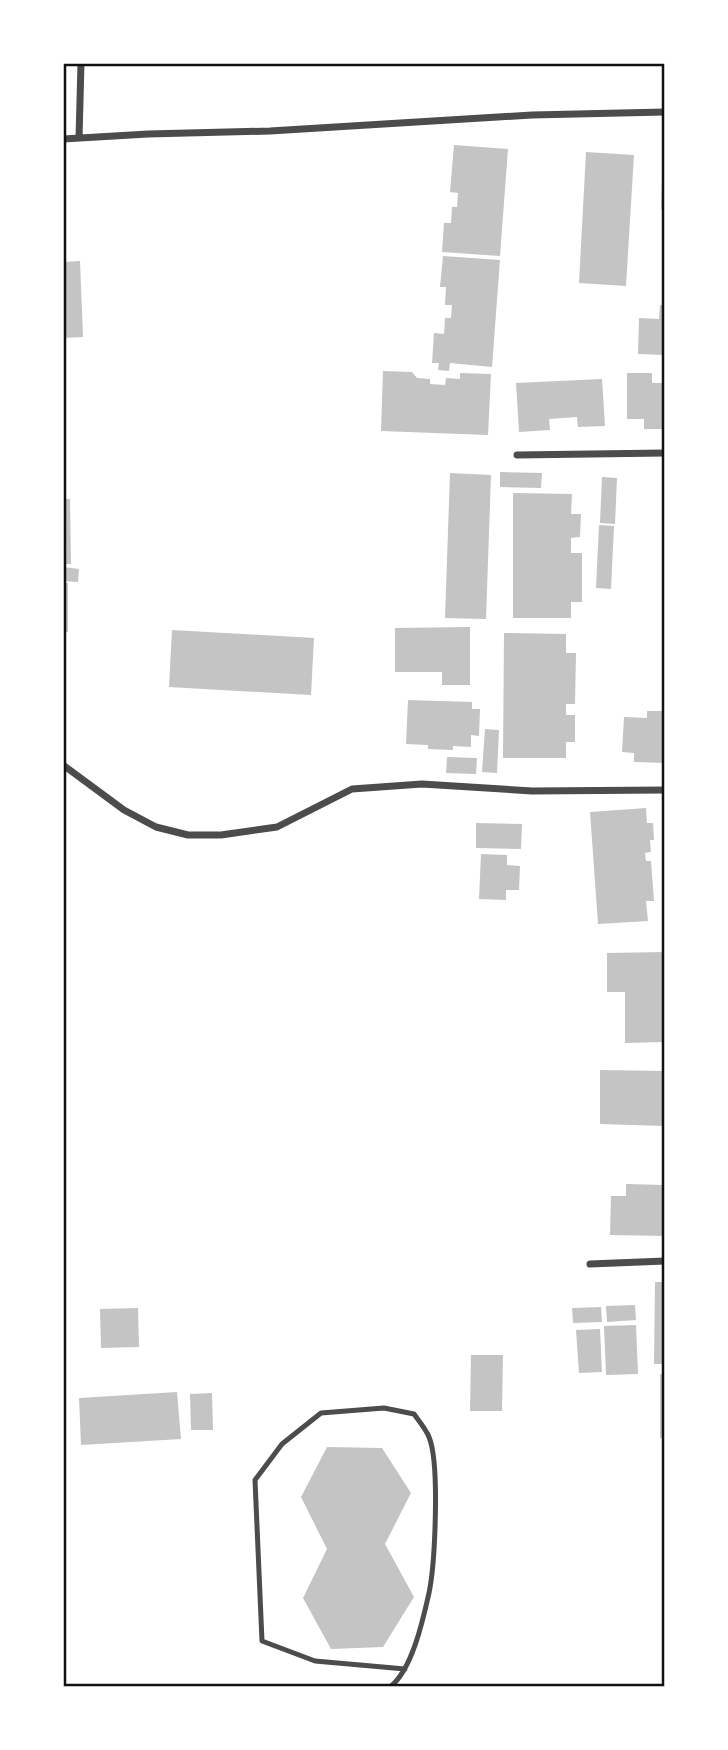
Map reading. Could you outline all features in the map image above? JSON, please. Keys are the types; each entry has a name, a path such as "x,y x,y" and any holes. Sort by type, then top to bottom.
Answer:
{"street":[{"path":"79,138 81,63"},
{"path":"63,139 270,131 532,115 665,112"},
{"path":"517,455 665,453"},
{"path":"63,765 124,810 156,827 188,835 221,835 277,827 352,789 422,784 532,791 665,790"},
{"path":"590,1264 665,1261"}],"lane":[{"path":"390,1687 405,1669 429,1591 435,1470 429,1437 414,1414 384,1408 321,1413 282,1444 255,1480 262,1641 315,1661 405,1669"}],"building":[{"path":"454,145 508,149 500,256 442,252 444,223 451,223 452,207 457,207 458,193 450,192"},
{"path":"586,152 634,155 626,286 579,283"},
{"path":"663,153 665,209 661,209"},
{"path":"443,256 500,260 492,367 450,363 449,371 438,370 439,363 432,363 434,333 444,334 445,318 451,318 452,305 445,305 446,287 440,287"},
{"path":"80,261 83,337 63,338 63,262"},
{"path":"660,305 665,305 665,355 638,354 639,318 659,319"},
{"path":"383,371 412,372 417,378 430,379 430,384 445,385 446,378 460,379 460,373 491,374 488,435 381,431"},
{"path":"627,373 652,373 652,383 665,383 665,429 644,429 644,419 627,419"},
{"path":"602,379 605,426 578,427 577,417 549,419 550,430 519,432 516,383"},
{"path":"500,472 542,473 541,488 500,487"},
{"path":"450,473 491,475 486,619 445,618"},
{"path":"602,477 617,478 615,524 600,523"},
{"path":"513,493 572,494 571,514 581,514 580,537 571,538 571,553 582,553 582,602 571,602 571,618 513,618"},
{"path":"63,499 70,499 71,564 63,564"},
{"path":"599,525 614,526 611,589 596,588"},
{"path":"63,567 79,569 78,582 63,581"},
{"path":"63,583 68,583 68,632 63,632"},
{"path":"470,627 470,685 442,685 442,672 395,672 395,628"},
{"path":"172,630 314,638 311,695 169,687"},
{"path":"504,633 566,634 566,653 576,653 575,704 566,704 566,715 575,715 575,742 566,742 566,758 503,758"},
{"path":"408,700 472,702 472,709 480,709 479,736 471,735 471,747 453,746 453,750 428,749 428,745 406,744"},
{"path":"647,711 665,711 665,763 634,762 634,753 622,752 624,717 647,718"},
{"path":"485,729 499,730 497,773 482,772"},
{"path":"447,757 477,758 476,774 446,773"},
{"path":"646,808 647,823 653,823 654,840 650,840 651,852 645,853 646,861 651,861 654,901 646,901 648,921 598,924 590,812"},
{"path":"476,823 522,824 521,849 476,848"},
{"path":"481,854 507,855 507,865 520,866 519,890 506,890 506,900 479,899"},
{"path":"665,952 665,1042 625,1043 625,992 607,992 607,953"},
{"path":"600,1070 665,1071 665,1126 600,1124"},
{"path":"626,1184 665,1185 665,1236 610,1235 611,1196 626,1196"},
{"path":"655,1282 665,1282 665,1364 654,1364"},
{"path":"635,1305 636,1320 607,1322 606,1306"},
{"path":"601,1307 602,1322 573,1323 572,1308"},
{"path":"138,1308 139,1347 101,1348 100,1309"},
{"path":"636,1325 638,1374 606,1375 604,1326"},
{"path":"600,1329 602,1372 579,1373 576,1330"},
{"path":"471,1355 503,1355 502,1411 470,1411"},
{"path":"660,1374 665,1374 665,1438 660,1438"},
{"path":"177,1392 181,1439 81,1445 79,1398"},
{"path":"212,1393 213,1430 191,1430 190,1394"},
{"path":"327,1447 382,1448 411,1493 385,1544 414,1597 383,1647 331,1649 303,1598 327,1549 301,1497"}]}
